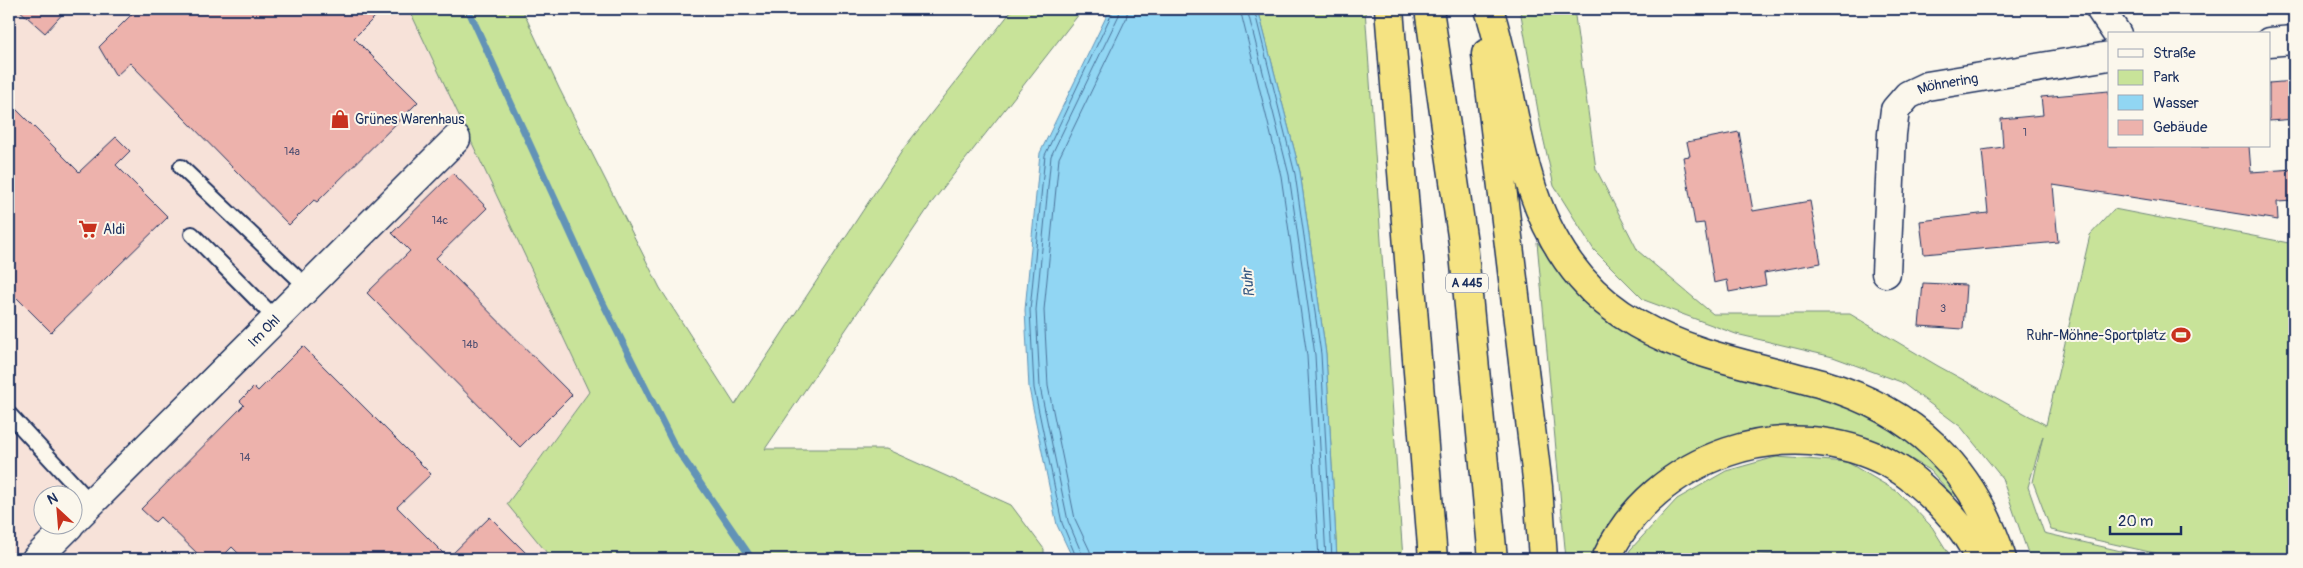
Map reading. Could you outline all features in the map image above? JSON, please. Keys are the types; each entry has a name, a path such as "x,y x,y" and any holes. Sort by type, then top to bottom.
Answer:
{"highway":[{"path":"1389,9 1433,559"},
{"name":"A 445","path":"1429,9 1463,243 1493,559"},
{"path":"1480,9 1538,487 1543,559"},
{"path":"1489,9 1500,43 1523,157 1534,198 1555,241 1581,279 1597,296 1616,311 1639,326 1676,343 1713,356 1823,384 1865,400 1904,421 1942,451 1969,486 1988,522 2002,559"},
{"path":"1606,559 1612,545 1639,509 1655,493 1688,469 1704,460 1741,447 1793,440 1848,448 1877,458 1903,472 1928,492 1954,517 1979,559"}],"street":[{"path":"2100,9 2116,32"},
{"path":"2270,42 2294,40"},
{"name":"Möhnering","path":"1886,273 1892,134 1895,110 1908,95 1927,86 2108,56"},
{"name":"Im Ohl","path":"82,512 456,138"},
{"path":"36,559 59,536"}],"lane":[{"path":"181,168 307,287"},
{"path":"192,234 276,319"},
{"path":"9,414 91,503"}],"shaded area":[{"path":"9,9 409,9 589,392 507,503 552,559 9,559"},
{"path":"1758,554 1867,559 1758,559"}],"green space":[{"path":"409,9 522,9 559,88 660,288 735,405 904,148 1013,9 1083,9 933,201 765,449 886,449 1011,505 1044,549 1044,559 552,559 507,504 589,392"},
{"path":"1258,9 1365,9 1403,559 1337,559 1326,354 1300,172"},
{"name":"Ruhr-Möhne-Sportplatz","path":"1520,9 1574,9 1596,169 1638,251 1713,314 1850,314 1938,366 2046,425 2090,235 2114,209 2294,244 2294,559 2181,559 2051,530 2033,482 2043,436 2028,487 2044,533 2155,559 2030,559 2002,478 1961,427 1901,382 1833,357 1736,334 1644,300 1594,250 1554,186 1541,128"},
{"path":"1537,242 1571,283 1605,317 1666,354 1736,376 1828,399 1893,425 1931,457 1961,493 1954,497 1930,470 1885,444 1836,432 1766,428 1715,442 1660,473 1593,559 1566,559"},
{"path":"1776,457 1847,462 1898,492 1932,527 1952,559 1867,559 1758,554 1758,559 1626,559 1630,550 1677,499 1726,471"}],"water":[{"name":"Ruhr","path":"1110,9 1258,9 1300,172 1326,354 1337,559 1073,559 1057,525 1029,388 1025,310 1040,153"}],"building":[{"path":"18,9 67,9 45,33"},
{"path":"137,9 383,9 354,38 418,102 317,202 314,200 289,225 130,63 116,76 99,47"},
{"path":"2294,81 2294,119 2270,121 2270,83"},
{"path":"2108,91 2108,148 2249,148 2251,172 2294,169 2294,201 2277,202 2278,220 2053,185 2058,242 1924,254 1920,221 1988,213 1982,150 2003,147 2001,119 2043,115 2041,97"},
{"name":"Aldi","path":"9,102 79,172 116,137 130,151 116,165 168,217 51,332 9,290"},
{"path":"1739,132 1753,211 1810,201 1821,263 1764,273 1766,285 1729,292 1727,280 1714,283 1704,223 1695,224 1683,157 1690,156 1687,142"},
{"path":"453,173 487,208 436,258 572,395 520,447 367,293 410,251 392,233"},
{"path":"1923,283 1966,285 1963,329 1919,326"},
{"path":"303,346 431,474 397,507 448,558 490,517 532,559 244,559 232,547 220,559 203,559 160,517 155,522 141,509 244,405 240,401 254,387 258,391"}],"waterway":[{"path":"468,9 597,291 674,445 752,559"}],"place":[{"name":"Grünes Warenhaus","path":"340,119"},
{"name":"Aldi","path":"88,229"},
{"name":"Ruhr-Möhne-Sportplatz","path":"2181,335"}]}
